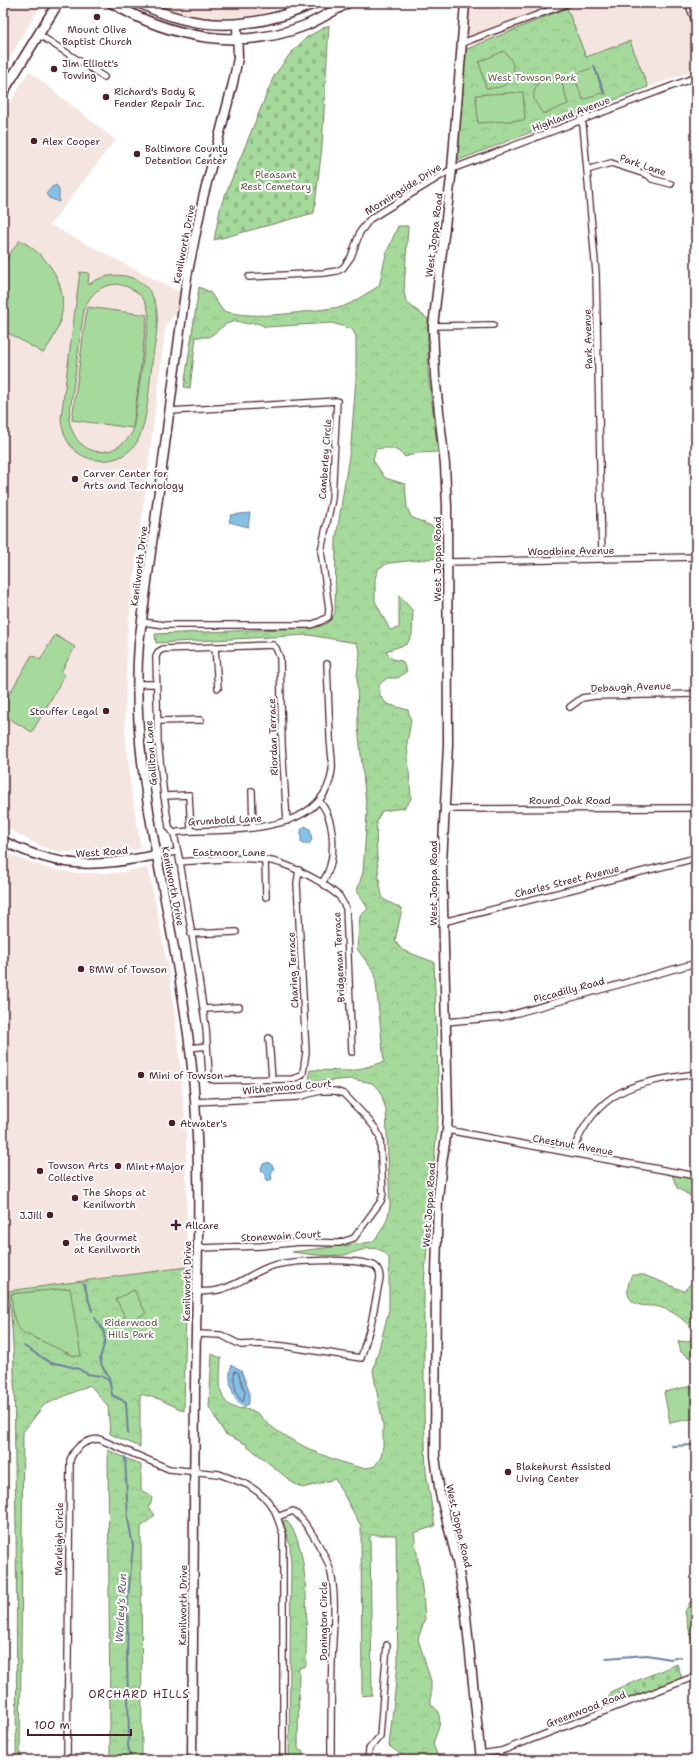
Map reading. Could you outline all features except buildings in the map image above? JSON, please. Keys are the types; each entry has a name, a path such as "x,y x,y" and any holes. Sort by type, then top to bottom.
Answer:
{"main road":[{"path":"3,92 58,3"},
{"path":"112,3 136,16 178,32 218,40 238,40 259,37 303,26 325,16 347,3"},
{"path":"140,3 161,13 183,19 216,24 237,25 256,23 279,17 315,3"}],"street":[{"name":"West Joppa Road","path":"465,3 452,168 433,326 435,376 446,465 448,726 442,864 447,1130 438,1198 435,1456 440,1494 457,1561 466,1607 481,1757"},
{"path":"462,43 569,3"},
{"path":"688,3 696,23"},
{"name":"Kenilworth Drive","path":"192,1760 198,1248 198,1164 195,1102 190,1048 180,979 143,779 138,728 137,684 142,622 187,277 197,226 234,82 238,58 237,25"},
{"path":"38,34 104,77"},
{"name":"Highland Avenue","path":"452,168 696,77"},
{"name":"Park Avenue","path":"580,120 583,125 596,273 602,559"},
{"name":"Park Lane","path":"587,170 611,163 648,175 652,179 671,184"},
{"name":"Morningside Drive","path":"249,277 324,274 343,268 352,258 360,232 370,219 452,168"},
{"path":"433,326 493,325"},
{"name":"Camberley Circle","path":"142,622 165,625 311,625 321,622 328,616 329,609 321,551 332,499 338,401 170,411"},
{"name":"Woodbine Avenue","path":"447,562 696,557"},
{"name":"Riordan Terrace","path":"215,647 273,645 278,652 280,658 282,745 287,821"},
{"path":"215,647 218,688"},
{"name":"Galliton Lane","path":"215,647 163,649 158,652 156,657 157,721 164,796 169,827 174,834 180,862 204,1009 209,1074 211,1079 214,1080 272,1079"},
{"path":"322,883 331,867 333,850 329,816 326,809 320,802 328,787 332,769 327,664"},
{"path":"137,684 156,684"},
{"name":"Debaugh Avenue","path":"570,707 582,698 595,696 696,694"},
{"path":"157,721 201,720"},
{"path":"252,791 253,828"},
{"path":"164,796 189,795 191,831"},
{"name":"Grumbold Lane","path":"174,834 178,832 270,826 287,821 320,802"},
{"name":"Round Oak Road","path":"445,809 696,808"},
{"name":"West Road","path":"3,841 29,853 66,863 108,864 157,855"},
{"path":"157,855 177,852"},
{"name":"Charles Street Avenue","path":"443,922 696,858"},
{"name":"Eastmoor Lane","path":"180,862 241,859 265,860 299,870 322,883"},
{"path":"265,860 266,898"},
{"name":"Charing Terrace","path":"272,1079 297,1078 302,1076 305,1069 298,883 299,870"},
{"name":"Bridgeman Terrace","path":"322,883 339,896 346,908 352,1052"},
{"path":"191,934 236,932"},
{"name":"Piccadilly Road","path":"445,1022 503,1017 696,963"},
{"path":"204,1009 239,1007"},
{"path":"269,1038 272,1079"},
{"path":"190,1048 207,1046"},
{"path":"572,1153 584,1128 595,1113 608,1100 622,1090 652,1080 696,1074"},
{"name":"Witherwood Court","path":"195,1102 298,1097 325,1091 344,1094 376,1129 380,1138 381,1164"},
{"name":"Chestnut Avenue","path":"447,1130 696,1176"},
{"name":"Stonewain Court","path":"198,1248 262,1246 300,1242 339,1242 354,1238 381,1201 383,1194 381,1164"},
{"path":"197,1292 222,1290 260,1270 276,1265 310,1261 346,1261 374,1265 380,1272 372,1316 361,1358 284,1346 258,1344 241,1345 221,1336 197,1334"},
{"name":"Marleigh Circle","path":"67,1760 69,1480 70,1460 72,1454 80,1445 100,1439 169,1469 195,1472"},
{"path":"195,1472 219,1474 248,1485 258,1492 267,1500 277,1516 283,1534 283,1760"},
{"name":"Donington Circle","path":"277,1516 293,1512 300,1516 314,1537 331,1573 333,1622 331,1760"},
{"path":"368,1760 369,1749 380,1736 387,1645"},
{"name":"Greenwood Road","path":"481,1757 501,1751 696,1676"}],"shaded area":[{"path":"3,3 42,3 3,70"},
{"path":"152,3 291,3 258,15 217,19 183,14"},
{"path":"469,3 696,3 696,70 648,87 630,41 586,57 465,50"},
{"name":"Carver Center for Arts and Technology","path":"29,71 115,140 50,225 191,298 166,324 127,636 125,728 131,788 141,849 101,854 61,852 42,847 3,826 3,114"},
{"path":"3,851 50,869 74,873 116,873 146,868 149,870 169,973 178,1040 186,1131 187,1267 8,1291 3,1264"}],"green space":[{"name":"West Towson Park","path":"567,8 586,57 630,41 648,87 459,160 457,157 465,50"},
{"name":"Pleasant Rest Cemetary","path":"329,25 322,147 314,213 214,240 221,205 274,76 290,54 307,37"},
{"path":"504,51 510,58 513,65 514,72 512,77 509,82 503,86 486,88 479,62"},
{"path":"594,67 603,92 583,100 574,75"},
{"path":"552,76 560,77 568,104 543,114 536,104 534,93 541,79"},
{"path":"523,92 525,120 478,123 476,95"},
{"path":"398,226 408,226 404,291 406,302 428,319 428,372 438,452 418,453 405,457 398,451 389,448 381,448 376,449 373,460 385,478 405,484 407,507 411,517 436,528 437,558 389,563 379,568 375,578 375,601 390,630 399,628 399,595 413,611 412,635 407,644 386,651 392,659 402,661 407,671 398,678 387,678 379,685 380,696 387,704 408,710 411,721 407,743 411,799 404,808 382,811 377,821 376,839 378,872 383,899 402,909 395,941 402,950 434,962 439,1103 424,1284 424,1409 426,1472 435,1526 414,1533 425,1618 418,1639 431,1681 431,1704 439,1712 440,1723 433,1744 439,1760 402,1760 402,1755 389,1746 398,1663 396,1535 370,1535 372,1695 362,1696 361,1526 335,1479 303,1488 293,1483 244,1443 225,1434 209,1407 212,1354 221,1358 221,1393 226,1402 232,1407 254,1411 270,1425 292,1440 341,1462 353,1466 368,1468 375,1466 381,1457 383,1446 383,1425 373,1371 389,1310 389,1258 384,1253 374,1248 339,1256 292,1252 372,1242 384,1226 390,1206 386,1110 380,1090 372,1083 352,1079 309,1082 310,1070 352,1071 384,1062 375,973 357,949 360,916 368,909 357,891 363,872 367,813 358,726 357,676 360,652 356,643 309,635 156,643 155,634 310,628 325,624 335,613 336,539 351,443 356,379 356,336 352,329 332,323 266,327 257,323 248,324 236,321 226,324 209,337 196,337 190,388 184,387 199,287 210,292 223,311 237,314 282,314 342,307 379,286 386,254"},
{"path":"20,240 35,251 47,263 56,276 61,290 63,306 60,321 54,337 43,353 3,330 3,263"},
{"path":"80,272 89,273 88,285 98,279 118,275 138,281 146,287 152,295 156,306 157,320 146,412 142,430 137,442 129,451 118,458 111,460 91,459 76,452 68,442 63,431 61,418","holes":["116,284 123,285 134,290 143,298 146,303 149,316 133,431 125,441 116,448 106,451 96,451 87,448 79,441 73,432 69,419 84,309 96,291 105,286"]},
{"path":"87,307 147,315 133,428 72,420"},
{"path":"55,635 75,647 61,672 65,675 32,732 3,715 3,705 32,655 40,660"},
{"path":"672,1175 696,1179 696,1199 677,1188"},
{"path":"696,1256 696,1360 681,1352 678,1341 689,1342 694,1332 687,1324 679,1316 664,1309 633,1302 628,1295 628,1287 632,1275 644,1275 684,1291 691,1283"},
{"name":"Riderwood Hills Park","path":"187,1267 184,1411 159,1399 140,1394 140,1447 110,1434 108,1406 90,1385 44,1405 23,1432 20,1760 16,1760 17,1650 14,1377 11,1312 8,1291"},
{"path":"70,1288 81,1356 74,1356 22,1332 16,1324 14,1314 11,1294"},
{"path":"134,1290 146,1313 128,1323 116,1299"},
{"path":"696,1385 696,1418 670,1423 664,1392"},
{"path":"108,1450 141,1465 141,1490 152,1497 151,1503 148,1507 155,1515 141,1527 142,1760 110,1760 110,1738 108,1736 110,1729"},
{"path":"286,1520 294,1532 300,1549 306,1589 306,1666 299,1668 298,1749 303,1752 302,1760 289,1760 291,1565 290,1546 283,1521"},
{"path":"696,1600 696,1660 685,1612 690,1602"},
{"path":"677,1664 682,1678 608,1707 609,1696 612,1691"}],"water":[{"path":"56,185 59,189 59,202 49,198 46,194"},
{"path":"250,513 248,527 229,522 231,515"},
{"path":"305,826 310,829 312,839 310,843 306,845 301,842 301,830"},
{"path":"269,1162 274,1168 271,1174 272,1179 268,1181 265,1179 266,1175 262,1172 261,1168 263,1164"},
{"path":"232,1365 241,1370 249,1391 249,1403 244,1407 234,1395 230,1382 230,1370"}],"waterway":[{"path":"594,66 605,94"},
{"path":"84,1284 92,1311"},
{"name":"Worley's Run","path":"95,1318 104,1332 105,1341 100,1358 102,1366 109,1378 112,1395 126,1402 128,1434"},
{"name":"Worley's Run","path":"24,1346 51,1363 79,1369 87,1374 101,1376 110,1381"},
{"path":"672,1446 696,1445"},
{"name":"Worley's Run","path":"125,1457 128,1519 133,1546 128,1599 127,1660 128,1745 131,1760"},
{"path":"606,1658 647,1655 670,1659 681,1657"}],"place":[{"name":"Mount Olive Baptist Church","path":"97,17"},
{"name":"Jim Elliott's Towing","path":"54,69"},
{"name":"Richard's Body & Fender Repair Inc.","path":"106,97"},
{"name":"Alex Cooper","path":"34,141"},
{"name":"Baltimore County Detention Center","path":"137,154"},
{"name":"Carver Center for Arts and Technology","path":"75,479"},
{"name":"Stouffer Legal","path":"106,711"},
{"name":"BMW of Towson","path":"81,969"},
{"name":"Mini of Towson","path":"141,1075"},
{"name":"Atwater's","path":"172,1123"},
{"name":"Mint+Major","path":"118,1166"},
{"name":"Towson Arts Collective","path":"40,1171"},
{"name":"The Shops at Kenilworth","path":"75,1198"},
{"name":"J.Jill","path":"50,1215"},
{"name":"Allcare","path":"176,1225"},
{"name":"The Gourmet at Kenilworth","path":"66,1243"},
{"name":"Blakehurst Assisted Living Center","path":"508,1472"}],"district":[{"name":"ORCHARD HILLS","path":"139,1694"}]}
